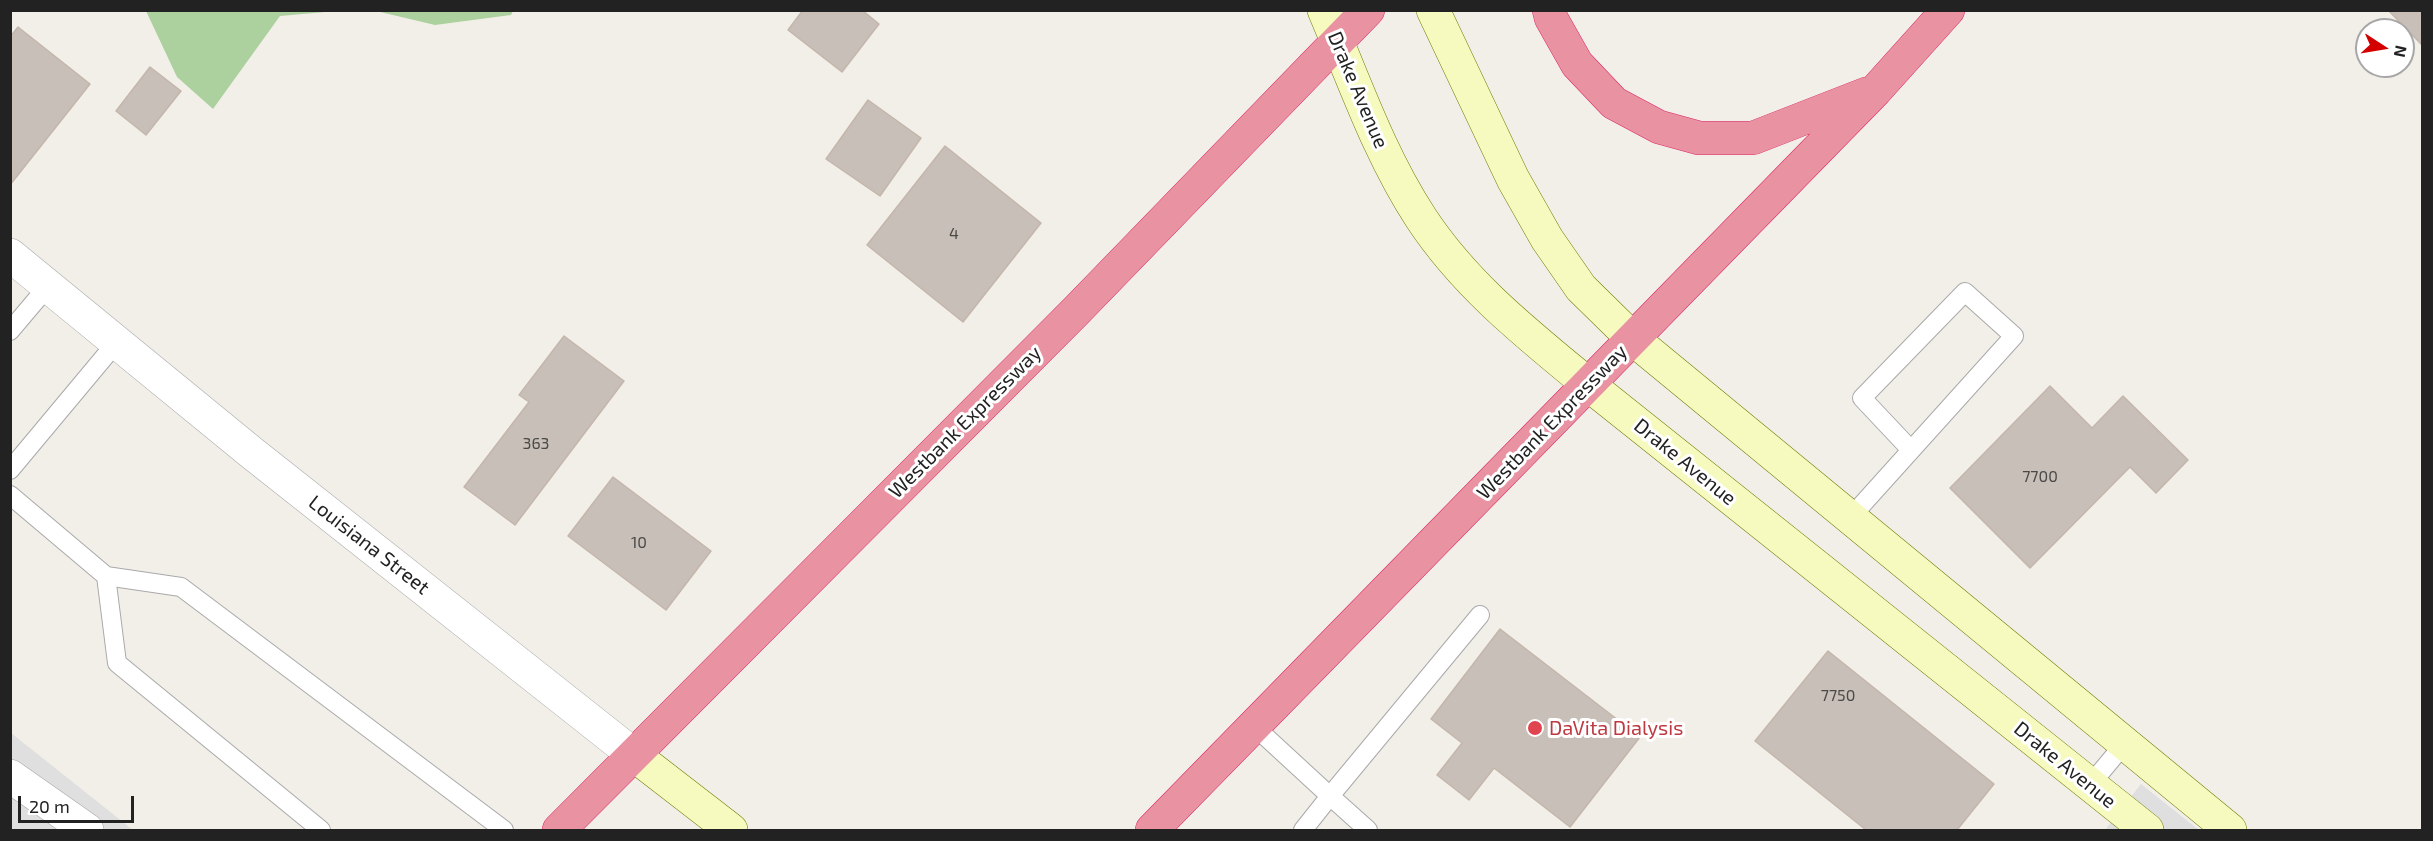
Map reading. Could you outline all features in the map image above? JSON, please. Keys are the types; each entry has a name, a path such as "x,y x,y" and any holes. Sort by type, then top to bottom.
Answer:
{"highway":[{"name":"Westbank Expressway","path":"559,831 1077,310 1368,10"},
{"path":"1549,10 1551,18 1577,64 1614,103 1659,127 1699,138 1753,138 1876,90"},
{"name":"Westbank Expressway","path":"1161,828 1254,726 1876,90 1948,10"}],"street":[{"name":"Drake Avenue","path":"1324,10 1387,160 1421,218 1467,278 1519,328 1589,385 2147,831"},
{"path":"1433,10 1514,179 1547,239 1581,288 1633,339 2230,831"},
{"name":"Louisiana Street","path":"10,255 116,343 731,831"},
{"path":"10,776 87,831"}],"lane":[{"path":"10,331 48,286"},
{"path":"1850,518 1911,450 2013,336 1965,292 1862,398 1911,450"},
{"path":"10,470 116,343"},
{"path":"10,495 106,576 181,587 504,831"},
{"path":"106,576 117,663 321,831"},
{"path":"1303,831 1480,615"},
{"path":"1254,726 1368,831"},
{"path":"2090,785 2125,743"}],"shaded area":[{"path":"11,733 133,830 11,830"},
{"path":"2141,784 2199,830 2105,830"}],"green space":[{"path":"513,10 511,15 435,25 376,11"},
{"path":"146,11 337,11 280,16 213,109 177,77"}],"building":[{"path":"803,10 862,10 879,24 842,72 788,30"},
{"path":"2388,10 2422,10 2422,45 2415,38 2415,18 2396,18"},
{"path":"18,27 90,84 10,185 10,37"},
{"path":"150,67 181,91 146,135 116,111"},
{"path":"868,100 921,138 880,196 826,159"},
{"path":"945,146 1041,223 963,322 867,245"},
{"path":"564,336 624,381 515,525 464,487 529,402 519,395"},
{"path":"2050,386 2092,428 2123,396 2188,460 2156,493 2130,467 2030,568 1950,488"},
{"path":"613,477 711,551 666,610 568,536"},
{"name":"DaVita Dialysis","path":"1500,629 1640,737 1570,827 1494,768 1469,800 1437,775 1462,743 1431,719"},
{"path":"1828,651 1994,784 1957,830 1866,830 1755,741"}],"place":[{"name":"DaVita Dialysis","path":"1535,728"}]}
